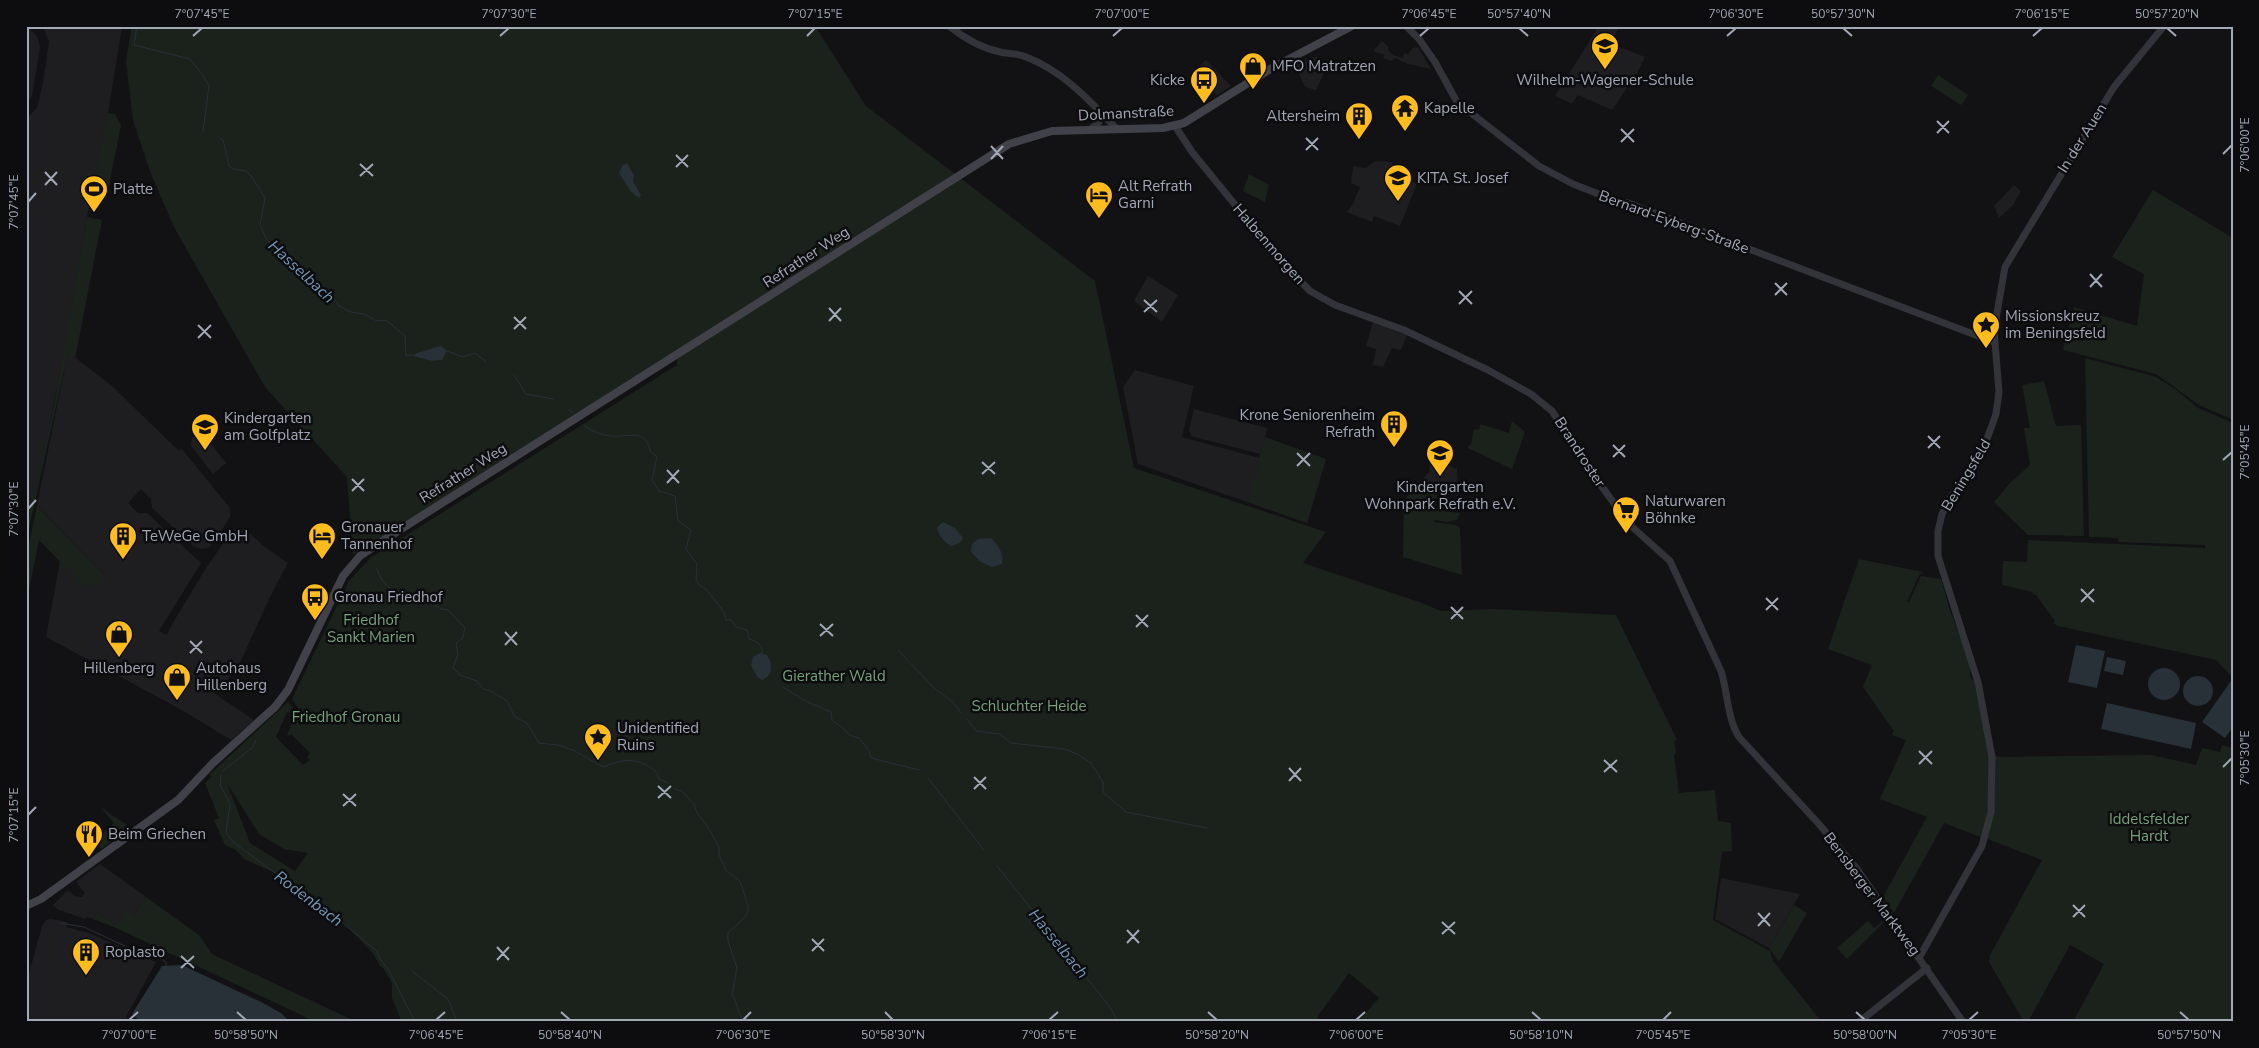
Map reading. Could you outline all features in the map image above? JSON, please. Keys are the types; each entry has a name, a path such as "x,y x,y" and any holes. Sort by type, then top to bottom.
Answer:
{"main road":[{"name":"Dolmanstraße","path":"948,182 1009,144 1052,131 1175,126 1194,119 1272,68 1352,26"},
{"name":"Refrather Weg","path":"26,906 42,899 178,800 275,706 288,690 343,576 363,554 948,182"}],"street":[{"path":"949,26 970,41 996,51 1024,56 1053,70 1116,128"},
{"name":"Bernard-Eyberg-Straße","path":"1406,26 1419,39 1435,62 1457,102 1552,174 1619,202 1628,203 1657,216 1696,228 1994,342"},
{"name":"In der Auen","path":"2011,256 2114,87 2164,26"},
{"path":"1091,129 1099,122 1101,113"},
{"name":"Halbenmorgen","path":"1175,126 1192,152 1280,261 1310,291 1336,305 1404,330 1446,350"},
{"name":"Beningsfeld","path":"1920,958 1982,846 1991,812 1992,757 1973,662 1938,556 1938,531 1947,504 1983,450 1993,425 1999,392 1994,342 2002,283 2005,268 2011,256"},
{"name":"Brandroster","path":"1446,350 1502,378 1543,402 1561,423 1595,477 1629,524 1670,561 1721,671 1734,728"},
{"name":"Bensberger Marktweg","path":"1734,728 1750,750 1851,862 1963,1022"},
{"path":"1859,1022 1926,968"}],"shaded area":[{"path":"26,26 37,36 40,47 32,95 26,107"},
{"path":"43,26 122,26 105,132 87,217 62,363 37,486 26,528 26,119 37,108 43,83 49,42"},
{"name":"Wilhelm-Wagener-Schule","path":"1599,26 1611,26 1618,29 1610,43 1645,57 1637,73 1612,110 1578,95 1572,104 1555,96"},
{"path":"1382,41 1389,47 1388,50 1393,55 1403,58 1404,53 1408,54 1413,48 1418,47 1431,69 1408,64 1395,58 1391,61 1383,58 1385,55 1373,51"},
{"path":"1311,57 1319,57 1328,65 1316,90 1305,87 1295,65"},
{"path":"1206,60 1231,86 1217,95 1192,73"},
{"path":"1375,161 1392,162 1399,175 1417,184 1400,226 1374,216 1372,222 1347,212 1353,204 1360,187 1351,183 1353,166 1366,168"},
{"path":"627,163 634,175 633,181 641,195 639,198 630,190 619,173 622,166"},
{"path":"2014,185 2021,191 2013,205 1999,218 1994,206"},
{"path":"1148,276 1178,295 1162,322 1134,301"},
{"path":"1373,322 1407,335 1401,350 1392,348 1383,367 1373,365 1376,349 1366,346"},
{"path":"441,346 447,351 442,360 432,361 413,356 417,353"},
{"path":"68,352 112,386 179,451 181,448 230,508 230,517 214,542 208,548 202,549 193,546 152,508 151,499 141,489 128,503 138,513 147,513 201,563 159,631 167,635 206,568 235,529 242,529 248,532 266,548 288,563 237,669 215,694 254,720 231,740 180,709 46,637 60,561 81,583 108,579 37,505"},
{"path":"1135,370 1194,386 1182,437 1259,458 1260,454 1191,436 1189,430 1194,409 1267,428 1265,438 1326,459 1307,523 1138,464 1123,387"},
{"name":"Kindergarten am Golfplatz","path":"200,430 226,463 213,474 191,446 192,438"},
{"path":"1431,457 1457,469 1458,496 1438,489 1436,503 1418,482 1429,472"},
{"path":"943,522 955,528 963,538 960,543 951,546 942,538 937,527"},
{"path":"991,538 996,543 1002,556 1002,564 992,567 981,562 971,552 972,544 978,539"},
{"path":"2076,645 2105,651 2097,688 2068,682"},
{"path":"760,653 767,655 771,666 770,673 762,680 757,677 751,665 753,657"},
{"path":"2107,657 2126,661 2123,675 2104,671"},
{"path":"2164,668 2175,673 2180,684 2175,695 2164,700 2153,695 2148,684 2153,673"},
{"path":"2198,676 2209,680 2213,691 2209,702 2198,706 2187,702 2183,691 2187,680"},
{"path":"2231,681 2233,682 2233,727 2225,738 2202,722"},
{"path":"2107,703 2196,723 2191,749 2101,729"},
{"path":"100,864 146,897 134,916 116,925 97,913 93,919 87,917 85,919 59,910 53,905 68,890 74,896 82,897 85,893 76,882"},
{"path":"1721,878 1800,894 1769,948 1715,919"},
{"path":"46,920 67,922 66,927 89,933 156,962 126,1017 133,1022 26,1022 26,984 42,926"},
{"path":"182,965 261,1002 281,1013 290,1022 141,1022 132,1014 162,966"}],"green space":[{"name":"Schluchter Heide","path":"132,26 815,26 866,106 1095,281 1134,468 1326,532 1303,563 1441,611 1494,609 1616,615 1677,740 1674,741 1676,752 1674,755 1679,793 1715,790 1718,821 1731,823 1732,851 1722,852 1713,920 1770,951 1773,961 1822,1022 1358,1022 1379,998 1349,973 1318,1016 1317,1022 402,1022 392,998 392,983 383,968 372,952 328,907 315,910 303,892 292,883 290,884 273,872 244,859 236,850 225,845 214,820 219,818 205,783 212,776 209,775 288,702 293,708 291,713 287,712 276,737 303,765 310,760 307,757 310,753 291,734 287,735 298,708 292,699 349,581 370,558 677,365 677,350 353,555 347,477 265,387 174,227 151,174 133,120 126,61","holes":["227,783 259,834 284,849 308,853 295,871 250,843"]},
{"path":"1938,75 1968,95 1961,105 1931,86"},
{"path":"108,113 115,114 121,125 109,186 94,183"},
{"path":"1249,174 1269,185 1265,202 1243,191"},
{"path":"2153,190 2233,238 2233,420 2199,405 2156,374 2063,350 2074,307 2137,326 2144,274 2112,257"},
{"path":"87,217 102,220 75,359 68,353 26,542 26,527 54,405"},
{"path":"2085,358 2156,377 2175,389 2198,408 2233,423 2233,678 2216,660 2058,626 2053,623 2055,621 2036,595 2032,594 2033,592 2002,585 2003,561 2027,562 2028,540 2205,548 2205,545 2118,542 2118,538 2089,537"},
{"path":"2044,381 2056,426 2081,425 2084,536 2028,535 1994,502 2010,483 2030,465 2024,428 2030,428 2022,385"},
{"path":"1512,421 1525,432 1512,469 1468,448 1471,445 1474,429 1479,430 1480,424 1509,433"},
{"path":"1265,437 1326,459 1307,523 1248,502"},
{"path":"1418,482 1437,489 1435,510 1460,513 1457,520 1447,522 1435,520 1434,522 1456,525 1460,528 1462,575 1403,557 1404,501"},
{"path":"37,505 108,579 95,586 81,583 39,540 26,604 26,559"},
{"path":"1859,559 1923,572 1919,575 1907,602 1909,602 1921,576 1941,579 1950,611 1970,660 1970,678 1975,681 1989,754 1989,801 1983,838 1944,823 1894,913 1883,897 1927,817 1880,799 1906,740 1892,735 1894,731 1863,687 1872,665 1828,649"},
{"name":"Iddelsfelder Hardt","path":"2222,745 2233,748 2233,1022 2073,1022 2104,964 2070,945 2028,1022 2024,1022 1989,962 1990,955 2042,860 1988,839 1991,820 1992,755 2000,757 2151,755 2196,765 2202,748 2220,752"},
{"path":"100,807 127,825 123,833 101,849 90,836 99,829 103,833 114,823"},
{"path":"146,897 199,935 212,954 357,1022 316,1022 93,919 97,913 116,925 127,913 134,916"},
{"path":"1794,905 1807,913 1779,962 1769,948"},
{"path":"1885,919 1847,959 1837,948 1868,921 1874,928"}],"waterway":[{"name":"Hasselbach","path":"137,26 134,45 190,59 203,75 209,86 203,132"},
{"name":"Hasselbach","path":"219,137 223,140 229,166 233,169 246,171 265,198 260,225 267,240 304,277 320,283 328,290 339,306 351,312 364,314 377,321 386,320 405,336 406,356 413,355"},
{"name":"Hasselbach","path":"447,351 463,357 475,353 486,362"},
{"name":"Hasselbach","path":"514,375 526,394 553,399"},
{"path":"569,410 574,414"},
{"name":"Hasselbach","path":"585,426 605,435 640,436 648,444 650,451 657,457 652,480 659,491 675,496 678,521 691,530 686,549 697,564 696,580 699,585 706,589 724,612 726,620 731,620 736,627 747,630 749,639 759,644 762,648 762,653"},
{"path":"377,569 381,579 387,586 395,590 405,591 413,598 425,604 433,604 441,609 448,610 465,628 463,637 456,644 458,654 453,668 460,675 477,681 483,689 491,691 507,701 515,717 527,723 539,743 559,745 575,751 603,767 624,761 635,761 646,765 657,774 659,779 668,783"},
{"path":"898,650 934,688 953,702 962,714"},
{"name":"Hasselbach","path":"783,687 805,701 831,712 832,720 849,735 859,738 869,751 871,758 919,770"},
{"path":"966,718 976,731 1000,734 1011,743 1065,749 1079,755 1091,763 1103,782 1103,792 1126,812 1207,828"},
{"name":"Rodenbach","path":"223,771 253,747 256,740"},
{"name":"Rodenbach","path":"221,775 220,785 230,804 226,833 234,843 328,911 377,951 415,1022"},
{"name":"Hasselbach","path":"928,778 984,850"},
{"path":"674,789 682,791 694,804 697,813 706,824 719,847 719,855 726,870 739,880 748,906 745,917 728,933 728,941 737,968 732,995 744,1022"},
{"name":"Hasselbach","path":"997,866 1110,1007 1118,1022"},
{"path":"60,923 84,927 142,954 152,955 166,962 166,967"},
{"path":"412,971 448,999 457,1022"}],"place":[{"name":"Wilhelm-Wagener-Schule","path":"1605,70"},
{"name":"MFO Matratzen","path":"1253,90"},
{"name":"Kicke","path":"1204,104"},
{"name":"Kapelle","path":"1405,132"},
{"name":"Altersheim","path":"1359,140"},
{"name":"KITA St. Josef","path":"1398,202"},
{"name":"Platte","path":"94,213"},
{"name":"Alt Refrath Garni","path":"1099,219"},
{"name":"Missionskreuz im Beningsfeld","path":"1986,349"},
{"name":"Krone Seniorenheim Refrath","path":"1394,448"},
{"name":"Kindergarten am Golfplatz","path":"205,451"},
{"name":"Kindergarten Wohnpark Refrath e.V.","path":"1440,477"},
{"name":"Naturwaren Böhnke","path":"1626,534"},
{"name":"TeWeGe GmbH","path":"123,560"},
{"name":"Gronauer Tannenhof","path":"322,560"},
{"name":"Gronau Friedhof","path":"315,621"},
{"name":"Hillenberg","path":"119,658"},
{"name":"Autohaus Hillenberg","path":"177,701"},
{"name":"Unidentified Ruins","path":"598,761"},
{"name":"Beim Griechen","path":"89,858"},
{"name":"Roplasto","path":"86,976"}],"park label":[{"name":"Friedhof Sankt Marien","path":"371,628"},
{"name":"Gierather Wald","path":"834,676"},
{"name":"Friedhof Gronau","path":"346,717"}]}
